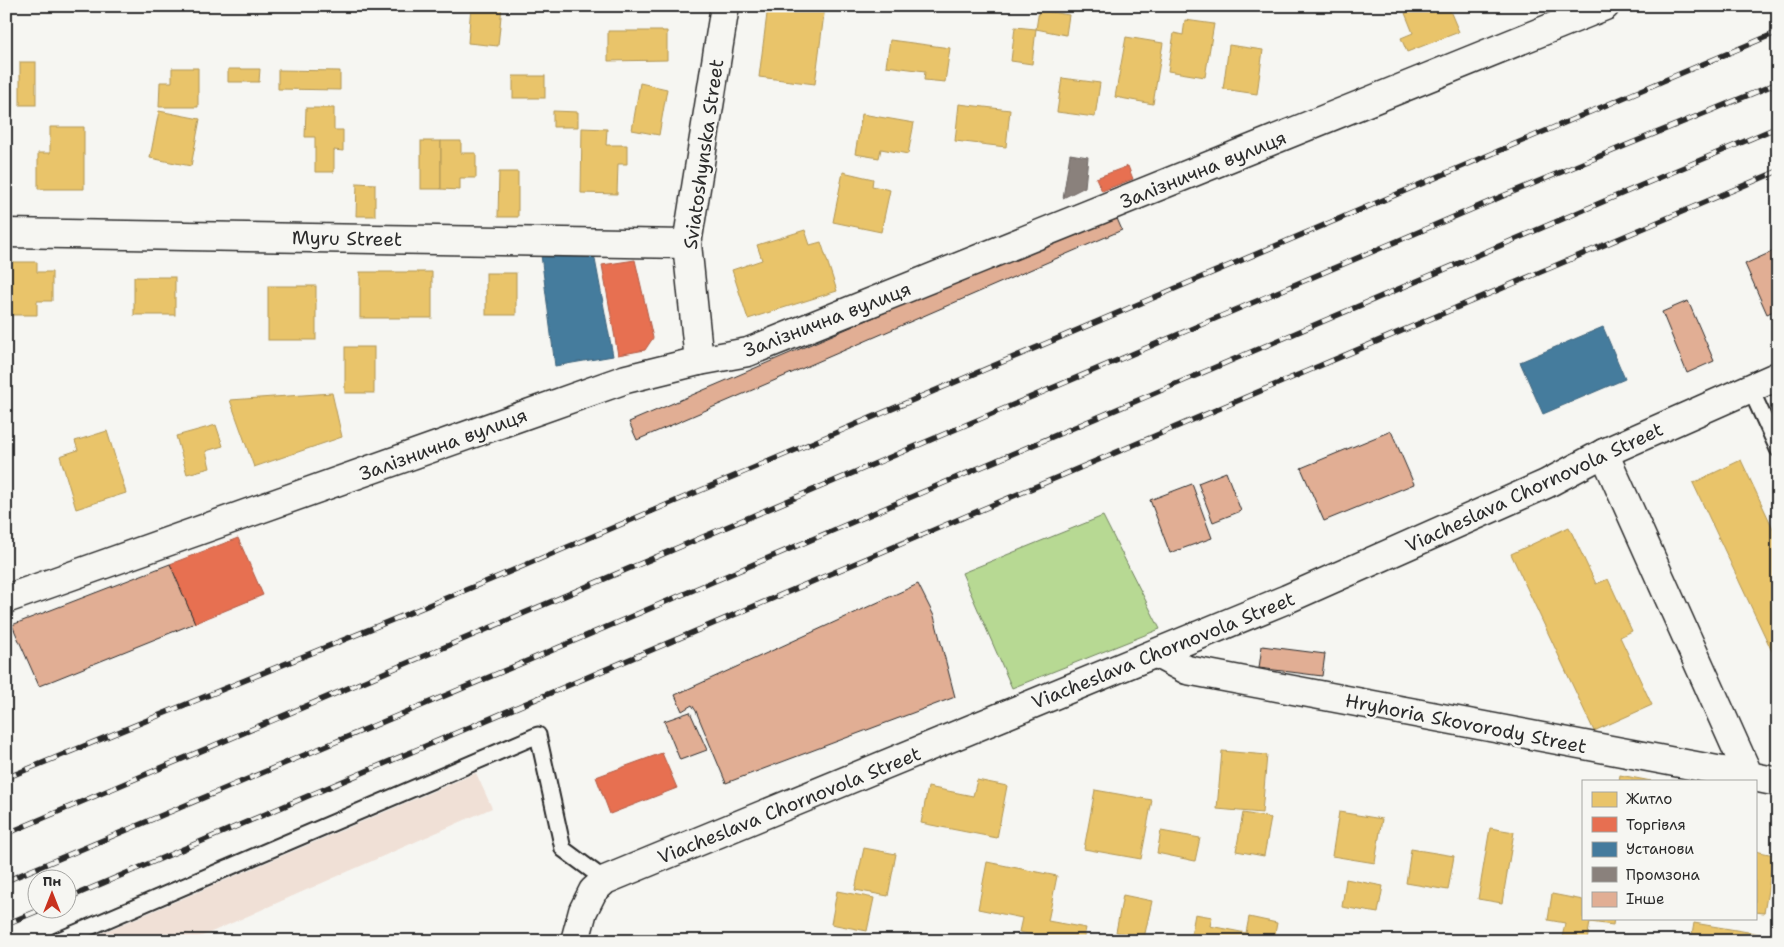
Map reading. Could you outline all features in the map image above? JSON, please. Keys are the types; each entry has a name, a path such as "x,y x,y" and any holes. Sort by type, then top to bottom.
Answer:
{"street":[{"name":"Sviatoshynska Street","path":"699,361 687,244 725,6"},
{"name":"Залізнична вулиця","path":"6,599 626,379 699,361 748,352 1606,6"},
{"name":"Myru Street","path":"6,233 687,244"},
{"name":"Viacheslava Chornovola Street","path":"575,941 583,911 592,891 605,880 1287,599 1546,484 1604,453 1778,376"},
{"path":"1604,453 1749,776"},
{"name":"Hryhoria Skovorody Street","path":"1157,654 1187,670 1778,782"}],"lane":[{"path":"1750,388 1778,448"},
{"path":"56,941 538,735 563,848 605,880"}],"shaded area":[{"path":"476,773 492,808 191,941 83,941"}],"green space":[{"path":"1103,516 1160,629 1012,688 962,573"}],"building: Житло":[{"path":"471,6 502,6 498,46 468,43"},
{"path":"768,6 825,6 815,84 759,77"},
{"path":"1422,6 1448,6 1459,32 1407,52 1401,38 1413,33 1405,13"},
{"path":"1039,10 1069,15 1066,35 1036,29"},
{"path":"1185,20 1214,24 1205,77 1168,71 1174,33 1183,35"},
{"path":"1015,27 1036,29 1032,64 1011,61"},
{"path":"608,31 667,31 667,60 608,61"},
{"path":"1126,37 1163,43 1153,104 1115,97"},
{"path":"890,40 950,48 945,82 924,80 925,71 886,66"},
{"path":"1229,45 1263,50 1257,94 1223,89"},
{"path":"20,62 36,62 36,105 20,105"},
{"path":"172,68 198,68 198,107 159,107 160,82 172,82"},
{"path":"228,69 260,69 259,82 228,82"},
{"path":"278,70 340,71 340,90 278,89"},
{"path":"513,76 545,76 545,98 513,98"},
{"path":"1062,78 1100,83 1095,117 1057,112"},
{"path":"640,83 667,89 659,135 632,130"},
{"path":"959,104 1010,110 1006,147 955,141"},
{"path":"306,108 334,108 334,130 343,130 343,151 334,150 334,172 315,172 315,137 305,137"},
{"path":"159,111 200,119 191,166 150,158"},
{"path":"553,111 578,112 578,127 553,127"},
{"path":"862,114 914,123 908,154 881,149 879,158 855,154"},
{"path":"50,127 84,127 84,189 38,189 38,153 50,153"},
{"path":"582,128 607,129 606,145 627,145 627,164 618,164 617,194 581,193"},
{"path":"421,141 441,141 441,189 421,189"},
{"path":"441,141 461,141 461,153 476,153 476,178 460,178 460,190 441,189"},
{"path":"499,172 518,172 518,217 498,217"},
{"path":"843,172 873,179 872,186 890,190 881,232 833,222"},
{"path":"357,183 375,184 375,216 356,216"},
{"path":"805,230 810,245 821,242 837,291 748,319 732,270 762,260 757,245"},
{"path":"9,262 37,262 37,272 52,272 52,301 37,301 37,315 9,315 9,301 6,301 6,272 9,272"},
{"path":"360,272 432,272 432,318 360,318"},
{"path":"486,273 516,273 516,315 486,315"},
{"path":"134,277 175,277 175,315 134,315"},
{"path":"268,286 316,286 316,340 268,340"},
{"path":"345,347 374,347 374,393 345,393"},
{"path":"332,393 342,437 254,467 230,400"},
{"path":"216,425 223,446 206,451 210,468 187,474 176,436"},
{"path":"107,431 126,493 76,509 60,456 78,450 75,441"},
{"path":"1741,460 1778,539 1778,664 1693,483"},
{"path":"1569,527 1596,584 1608,579 1632,631 1620,637 1652,705 1594,731 1511,554"},
{"path":"1222,751 1267,755 1262,813 1217,809"},
{"path":"1620,775 1646,780 1619,780"},
{"path":"977,780 1007,786 997,838 921,823 928,787 973,796"},
{"path":"1095,790 1152,800 1141,859 1084,849"},
{"path":"1339,812 1382,819 1375,863 1332,856"},
{"path":"1243,813 1271,818 1264,856 1236,851"},
{"path":"1490,828 1514,832 1502,903 1478,899"},
{"path":"1161,831 1200,838 1195,861 1157,853"},
{"path":"864,848 896,854 888,896 855,890"},
{"path":"1411,849 1454,856 1448,890 1406,883"},
{"path":"1756,851 1774,855 1764,913 1756,912"},
{"path":"987,862 1057,876 1048,921 1086,928 1083,941 1062,941 1019,932 1022,918 978,909"},
{"path":"1346,879 1383,886 1378,913 1342,907"},
{"path":"837,891 874,898 867,931 831,924"},
{"path":"1552,894 1582,900 1582,920 1614,920 1613,925 1590,922 1587,941 1562,938 1565,923 1548,920"},
{"path":"1123,895 1152,901 1144,938 1116,932"},
{"path":"1195,914 1212,917 1210,926 1246,933 1249,917 1277,923 1274,939 1282,941 1190,941"},
{"path":"1694,923 1778,937 1778,941 1691,941"}],"building: Торгівля":[{"path":"1128,166 1133,179 1102,191 1096,178"},
{"path":"635,260 653,338 645,350 618,355 602,265"},
{"path":"238,538 263,595 195,623 170,564"},
{"path":"662,753 677,788 610,814 596,777"}],"building: Установи":[{"path":"594,254 613,356 555,366 541,255"},
{"path":"1603,327 1625,379 1543,414 1520,362"}],"building: Промзона":[{"path":"1070,154 1088,157 1085,187 1063,198"}],"building: Інше":[{"path":"1115,214 1122,230 637,440 629,422"},
{"path":"1778,249 1778,309 1767,314 1745,264"},
{"path":"1688,301 1714,361 1687,373 1662,312"},
{"path":"1391,431 1414,484 1324,521 1301,468"},
{"path":"1226,472 1241,511 1213,522 1198,483"},
{"path":"1192,484 1212,538 1170,553 1150,500"},
{"path":"170,564 195,623 39,686 12,625"},
{"path":"918,584 934,616 955,697 726,783 696,711 692,705 682,711 675,695"},
{"path":"1262,646 1325,654 1322,676 1259,668"},
{"path":"690,712 707,750 680,760 664,721"}],"railway":[{"path":"6,778 490,580 1778,32"},
{"path":"6,834 1510,193 1778,83"},
{"path":"6,881 527,661 1778,127"},
{"path":"78,894 1778,171"},
{"path":"6,924 28,915"}]}
